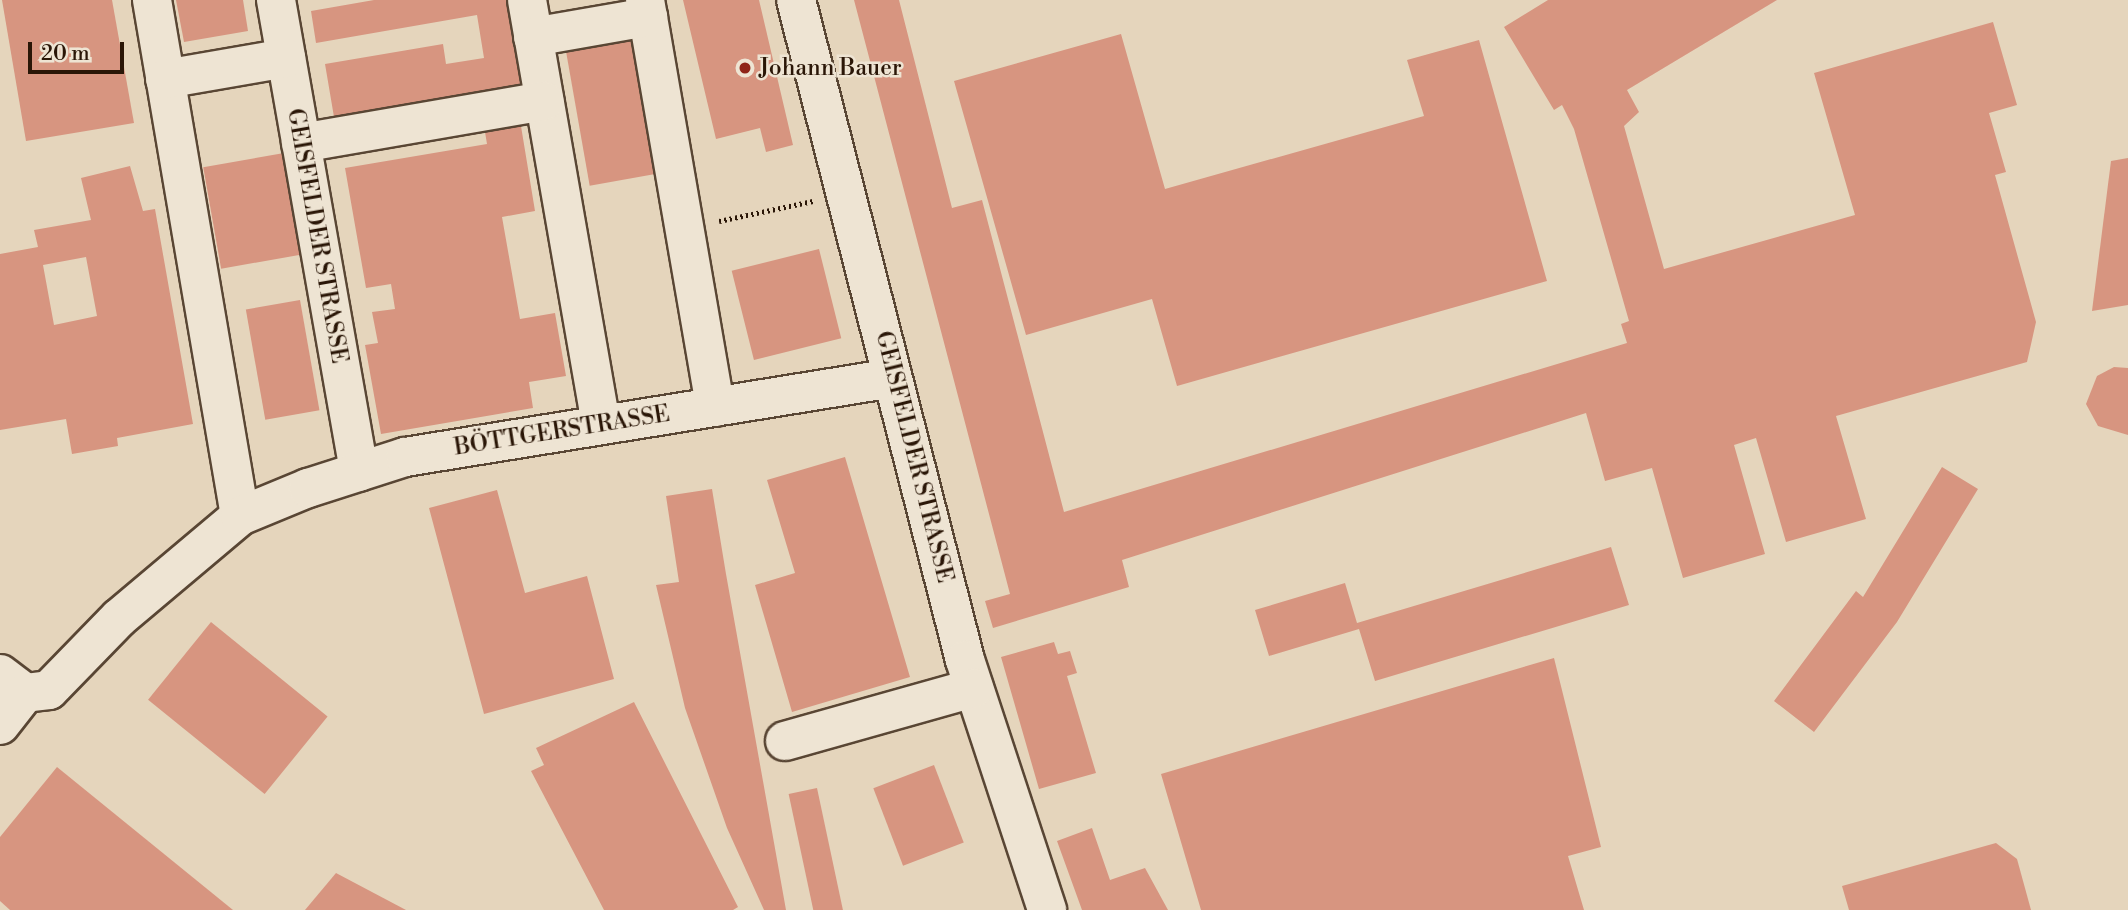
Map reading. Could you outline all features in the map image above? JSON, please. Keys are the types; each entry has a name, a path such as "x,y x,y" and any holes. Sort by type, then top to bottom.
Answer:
{"street":[{"path":"152,0 240,516"},
{"name":"GEISFELDER STRASSE","path":"276,0 359,472"},
{"path":"527,0 601,425"},
{"name":"GEISFELDER STRASSE","path":"796,0 974,688 1047,910"},
{"path":"533,37 646,8 715,407"},
{"path":"165,79 286,58"},
{"path":"301,143 544,101"},
{"name":"BÖTTGERSTRASSE","path":"13,683 49,690 118,618 240,516 359,472 405,457 893,378"},
{"path":"0,725 13,683"},
{"path":"785,741 974,688"}],"path":[{"path":"684,229 776,209"}],"building":[{"path":"2,0 112,0 134,123 26,141"},
{"path":"176,0 243,0 248,31 184,42"},
{"path":"374,0 511,0 528,95 454,108 452,97 334,117 325,64 443,44 446,64 484,58 477,15 316,43 311,11"},
{"path":"683,0 759,0 793,145 766,152 760,128 716,139"},
{"path":"854,0 899,0 952,208 982,200 1064,512 1627,343 1621,324 1629,321 1574,129 1562,105 1554,110 1504,27 1548,0 1777,0 1627,90 1639,112 1624,126 1664,269 1855,215 1814,73 1993,22 2017,105 1989,113 2006,172 1995,175 2036,322 2027,362 1836,416 1866,519 1786,542 1756,438 1734,445 1765,554 1683,578 1652,468 1605,481 1586,413 1122,560 1129,587 993,628 985,601 1010,594"},
{"path":"632,34 657,174 590,186 565,46"},
{"path":"1121,34 1165,189 1424,116 1407,60 1479,40 1547,281 1177,386 1152,299 1026,335 954,81"},
{"path":"519,114 535,211 502,217 520,319 555,313 566,376 529,382 533,408 381,434 365,345 378,343 372,312 395,309 391,284 366,288 345,168 487,144 483,120"},
{"path":"284,153 302,254 221,269 203,167"},
{"path":"2128,158 2128,305 2092,311 2111,161"},
{"path":"130,166 143,211 155,209 193,424 117,438 118,446 72,454 66,419 0,430 0,254 38,247 34,230 91,220 81,178","holes":["86,257 97,316 54,325 43,265"]},
{"path":"819,249 841,338 754,360 732,271"},
{"path":"300,300 319,410 265,420 246,310"},
{"path":"2114,367 2128,368 2128,435 2098,426 2086,404 2097,376"},
{"path":"845,457 910,677 792,712 755,585 795,573 767,480"},
{"path":"1942,467 1978,489 1897,622 1814,732 1774,701 1856,591 1863,597"},
{"path":"712,489 786,910 764,910 727,828 685,708 656,585 679,582 666,496"},
{"path":"497,490 525,593 587,576 614,679 484,714 429,508"},
{"path":"1611,547 1629,605 1375,681 1359,629 1269,656 1255,610 1345,583 1357,623"},
{"path":"211,622 328,716 265,794 148,700"},
{"path":"1054,642 1058,654 1070,651 1077,673 1067,676 1096,773 1039,789 1001,657"},
{"path":"1554,658 1601,847 1568,856 1584,910 1201,910 1161,774"},
{"path":"634,702 738,907 733,910 604,910 531,771 544,765 536,748"},
{"path":"934,765 964,842 903,866 873,788"},
{"path":"57,767 233,910 10,910 0,901 0,837"},
{"path":"817,788 843,910 813,910 789,794"},
{"path":"1092,828 1110,880 1145,868 1168,910 1082,910 1057,841"},
{"path":"1996,843 2017,859 2031,910 1849,910 1842,886"},
{"path":"336,873 406,910 305,910"}],"place":[{"name":"Johann Bauer","path":"745,68"}]}
